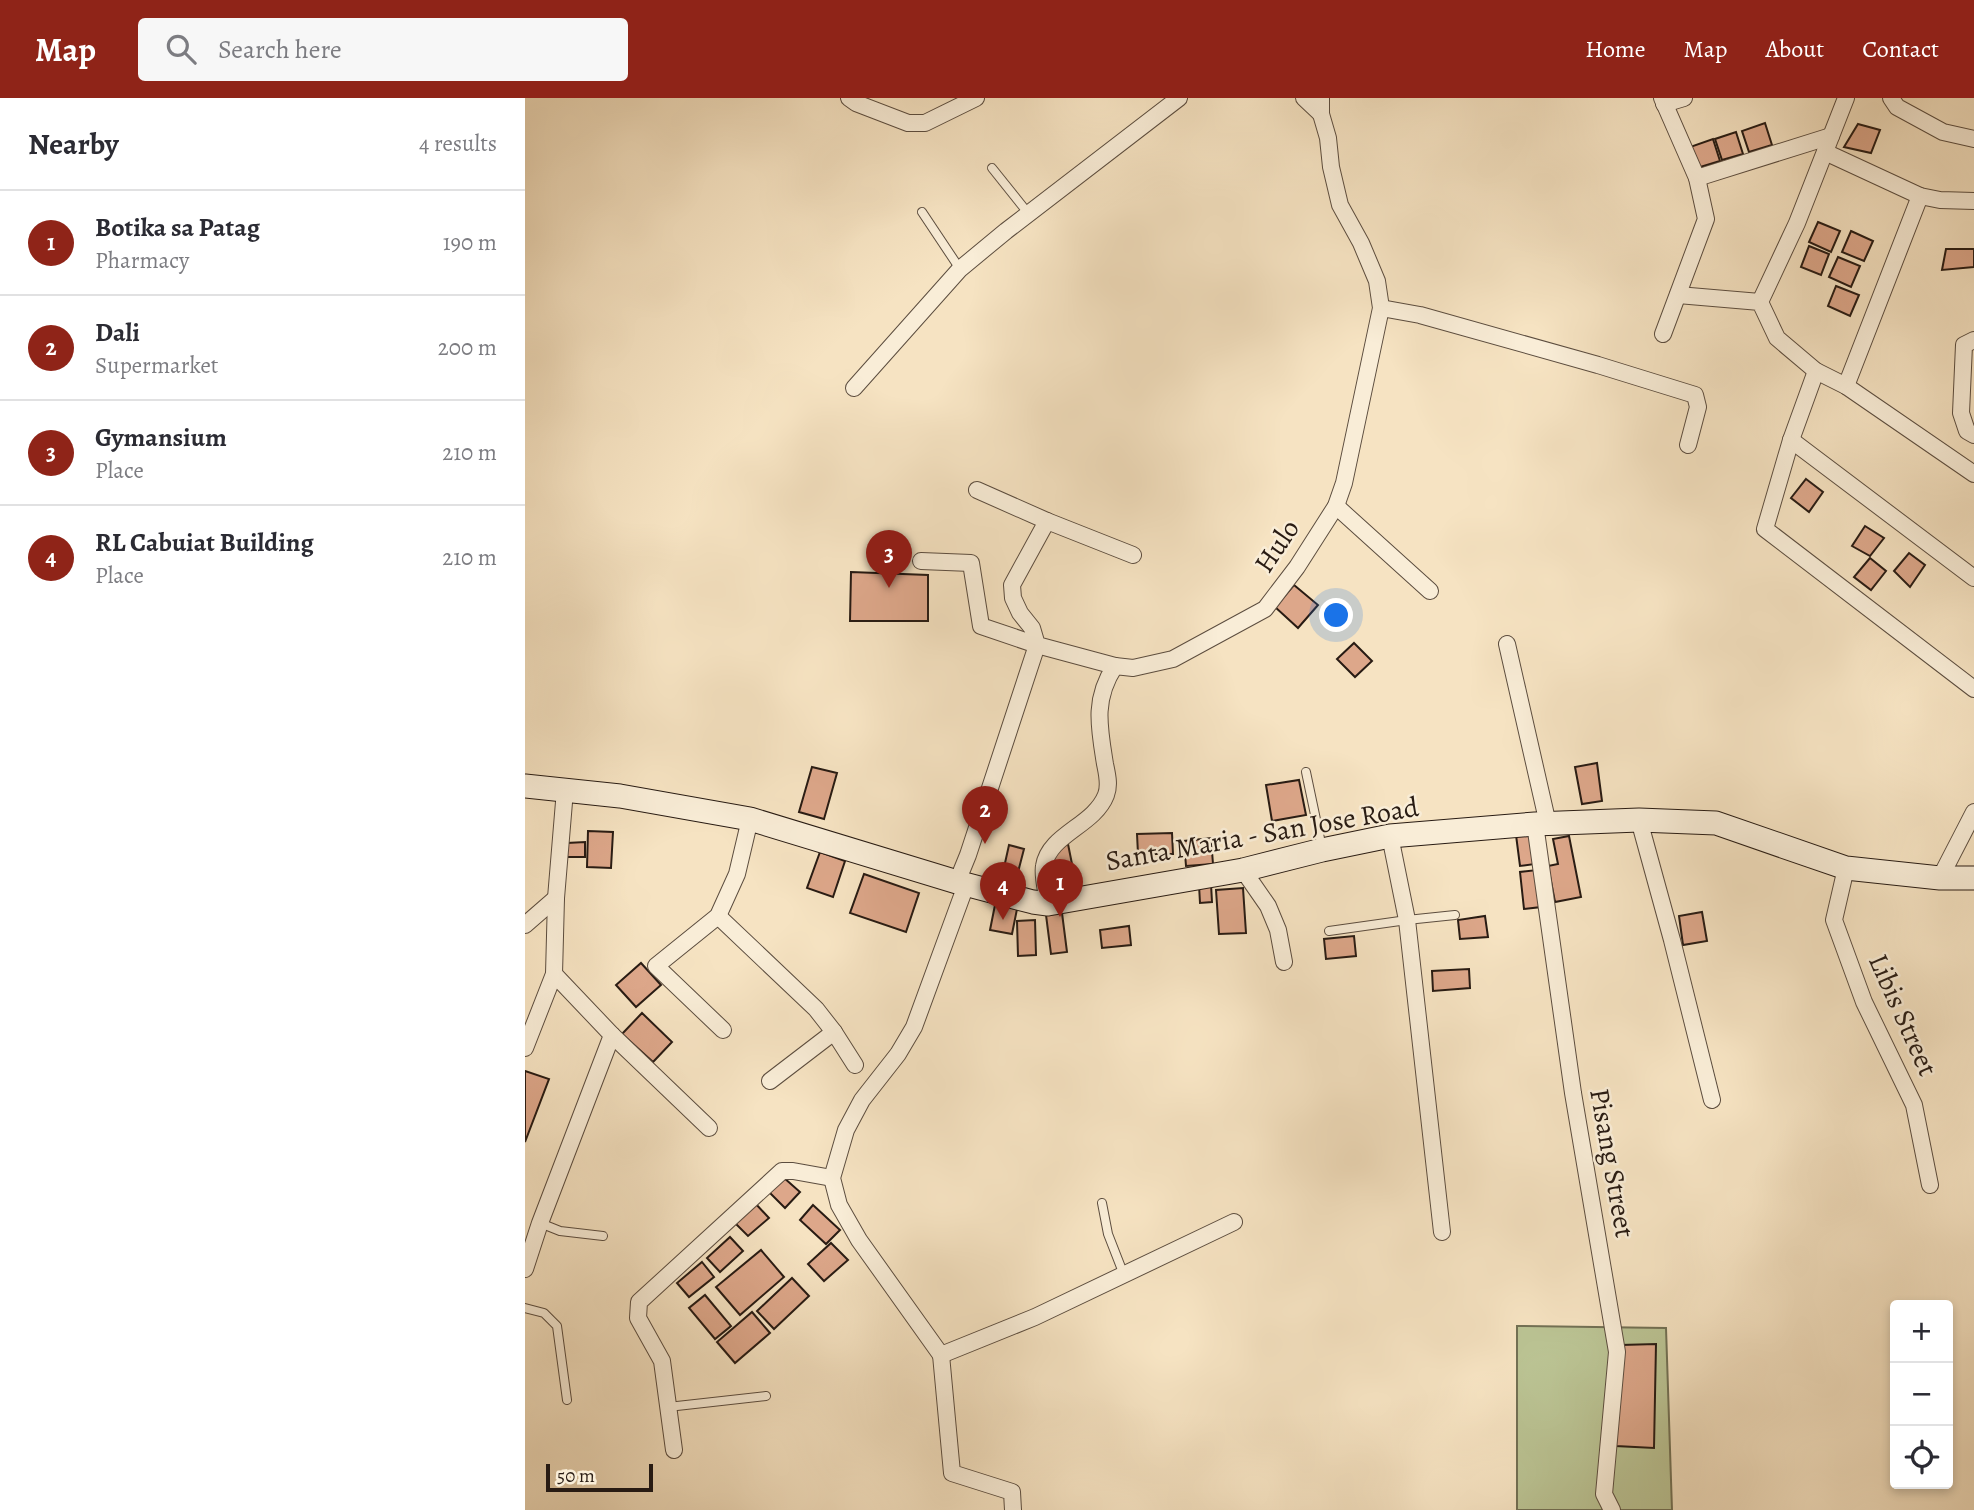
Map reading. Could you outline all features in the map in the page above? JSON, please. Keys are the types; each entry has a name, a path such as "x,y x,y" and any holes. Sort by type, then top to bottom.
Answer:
{"main road":[{"name":"Santa Maria - San Jose Road","path":"525,786 620,796 750,819 962,883 1048,904 1243,870 1390,836 1542,824 1639,820 1716,823 1846,868 1940,878 1974,878"}],"street":[{"path":"849,98 908,123 925,123 976,98"},
{"path":"854,388 960,269 1179,98"},
{"path":"1304,98 1321,106"},
{"path":"1663,334 1706,219 1697,178 1663,101 1684,98"},
{"path":"1760,302 1797,223 1846,98"},
{"path":"1891,98 1897,107 1943,132 1974,139"},
{"name":"Hulo","path":"921,561 971,563 981,626 1037,645 1115,666 1133,668 1173,659 1265,608 1297,567 1336,506 1344,483 1381,308 1377,281 1361,243 1340,205 1321,106"},
{"path":"1697,178 1831,136"},
{"path":"1825,152 1920,195 1940,200 1974,201"},
{"path":"1846,386 1920,195"},
{"path":"1678,295 1760,302"},
{"path":"1760,302 1777,338 1816,371 1846,386 1974,474"},
{"path":"1381,308 1445,322 1624,372 1695,395 1698,407 1688,445"},
{"path":"1974,340 1965,345 1961,413 1967,431 1974,435"},
{"path":"1816,371 1791,440 1765,529 1974,689"},
{"path":"1791,440 1974,578"},
{"path":"977,490 1133,555"},
{"path":"1336,506 1430,591"},
{"path":"1013,1510 1012,1492 952,1474 941,1355 859,1240 839,1205 832,1178 846,1130 863,1100 898,1054 914,1027 946,943 962,883 1037,645 1032,628 1020,613 1013,598 1012,585 1047,521"},
{"name":"Pisang Street","path":"1507,644 1542,824 1573,1093 1617,1352 1604,1494 1612,1510"},
{"path":"1048,904 1044,867 1053,846 1092,817 1105,797 1108,785 1099,729 1099,705 1107,678 1115,666"},
{"path":"525,1048 554,974 556,898 565,790"},
{"path":"1940,878 1974,812"},
{"path":"723,1030 656,966 718,916 737,874 750,819"},
{"path":"1639,820 1712,1101"},
{"path":"1390,836 1407,920 1442,1232"},
{"name":"Libis Street","path":"1846,868 1834,920 1864,1002 1914,1105 1930,1185"},
{"path":"1243,870 1268,906 1278,930 1284,962"},
{"path":"525,925 556,898"},
{"path":"718,916 815,1009 855,1065"},
{"path":"554,974 612,1035 709,1128"},
{"path":"770,1080 834,1032"},
{"path":"525,1269 612,1035"},
{"path":"674,1450 662,1361 638,1318 639,1302 782,1171 832,1178"},
{"path":"941,1355 1035,1317 1234,1222"}],"lane":[{"path":"992,168 1028,214"},
{"path":"922,212 960,269"},
{"path":"1306,772 1322,850"},
{"path":"1329,931 1455,915"},
{"path":"1102,1203 1108,1234 1124,1275"},
{"path":"540,1223 560,1231 603,1236"},
{"path":"525,1308 544,1313 557,1326 567,1400"},
{"path":"668,1407 766,1396"}],"green space":[{"path":"1517,1326 1666,1328 1672,1510 1517,1510"}],"building":[{"path":"1765,123 1772,145 1749,152 1742,131"},
{"path":"1858,124 1880,130 1871,153 1844,147"},
{"path":"1736,132 1743,154 1722,160 1715,139"},
{"path":"1713,139 1720,161 1697,168 1690,147"},
{"path":"1818,222 1840,231 1831,252 1809,242"},
{"path":"1851,231 1873,241 1864,261 1842,252"},
{"path":"1809,246 1829,254 1821,275 1801,267"},
{"path":"1946,249 1974,249 1974,267 1942,270"},
{"path":"1838,257 1860,266 1851,287 1829,277"},
{"path":"1836,286 1859,295 1850,316 1828,306"},
{"path":"1806,479 1823,492 1809,512 1791,498"},
{"path":"1865,526 1884,538 1870,556 1852,546"},
{"path":"1909,553 1925,565 1910,587 1894,571"},
{"path":"1870,558 1886,571 1871,590 1854,577"},
{"path":"851,572 928,575 928,621 850,621"},
{"path":"1294,585 1318,605 1298,628 1275,607"},
{"path":"1354,643 1372,661 1355,677 1337,659"},
{"path":"1597,763 1602,801 1582,804 1575,767"},
{"path":"812,767 837,773 824,819 799,812"},
{"path":"1299,780 1306,815 1272,821 1266,785"},
{"path":"588,831 613,832 611,868 587,867"},
{"path":"1172,833 1173,854 1138,854 1137,834"},
{"path":"1531,833 1535,864 1520,866 1516,835"},
{"path":"1569,836 1581,897 1555,902 1548,866 1558,864 1553,839"},
{"path":"1211,838 1213,864 1186,866 1184,841"},
{"path":"585,842 585,857 567,857 567,843"},
{"path":"1068,844 1077,889 1058,891 1053,854 1058,847"},
{"path":"1009,845 1024,849 1017,876 1003,872"},
{"path":"820,852 845,861 833,897 807,888"},
{"path":"1537,870 1541,907 1524,909 1520,872"},
{"path":"864,874 919,893 906,932 850,913"},
{"path":"1211,884 1212,902 1200,903 1199,885"},
{"path":"1243,888 1246,933 1219,934 1216,890"},
{"path":"995,905 1017,909 1012,934 990,930"},
{"path":"1702,912 1707,941 1683,945 1679,916"},
{"path":"1062,913 1067,952 1051,954 1046,915"},
{"path":"1485,916 1488,937 1460,939 1458,920"},
{"path":"1035,920 1036,955 1018,956 1017,921"},
{"path":"1129,926 1131,945 1102,948 1100,930"},
{"path":"1354,936 1356,956 1326,959 1324,939"},
{"path":"641,963 661,985 636,1007 616,985"},
{"path":"1469,969 1470,988 1433,991 1432,971"},
{"path":"642,1013 672,1042 653,1062 622,1034"},
{"path":"525,1071 549,1079 525,1142"},
{"path":"783,1177 800,1192 785,1208 769,1192"},
{"path":"754,1202 769,1218 748,1236 733,1221"},
{"path":"813,1205 840,1230 826,1244 800,1220"},
{"path":"730,1237 743,1251 720,1272 707,1258"},
{"path":"831,1243 848,1260 824,1281 808,1264"},
{"path":"761,1250 784,1277 740,1315 716,1287"},
{"path":"702,1262 714,1277 689,1297 677,1283"},
{"path":"792,1278 809,1296 774,1329 757,1311"},
{"path":"705,1295 731,1326 715,1339 689,1308"},
{"path":"752,1312 770,1333 735,1363 717,1342"},
{"path":"1656,1344 1654,1448 1616,1446 1621,1345"}],"place":[{"name":"Gymansium","path":"889,588"},
{"name":"Dali","path":"985,844"},
{"name":"Botika sa Patag","path":"1060,917"},
{"name":"RL Cabuiat Building","path":"1003,920"}]}
